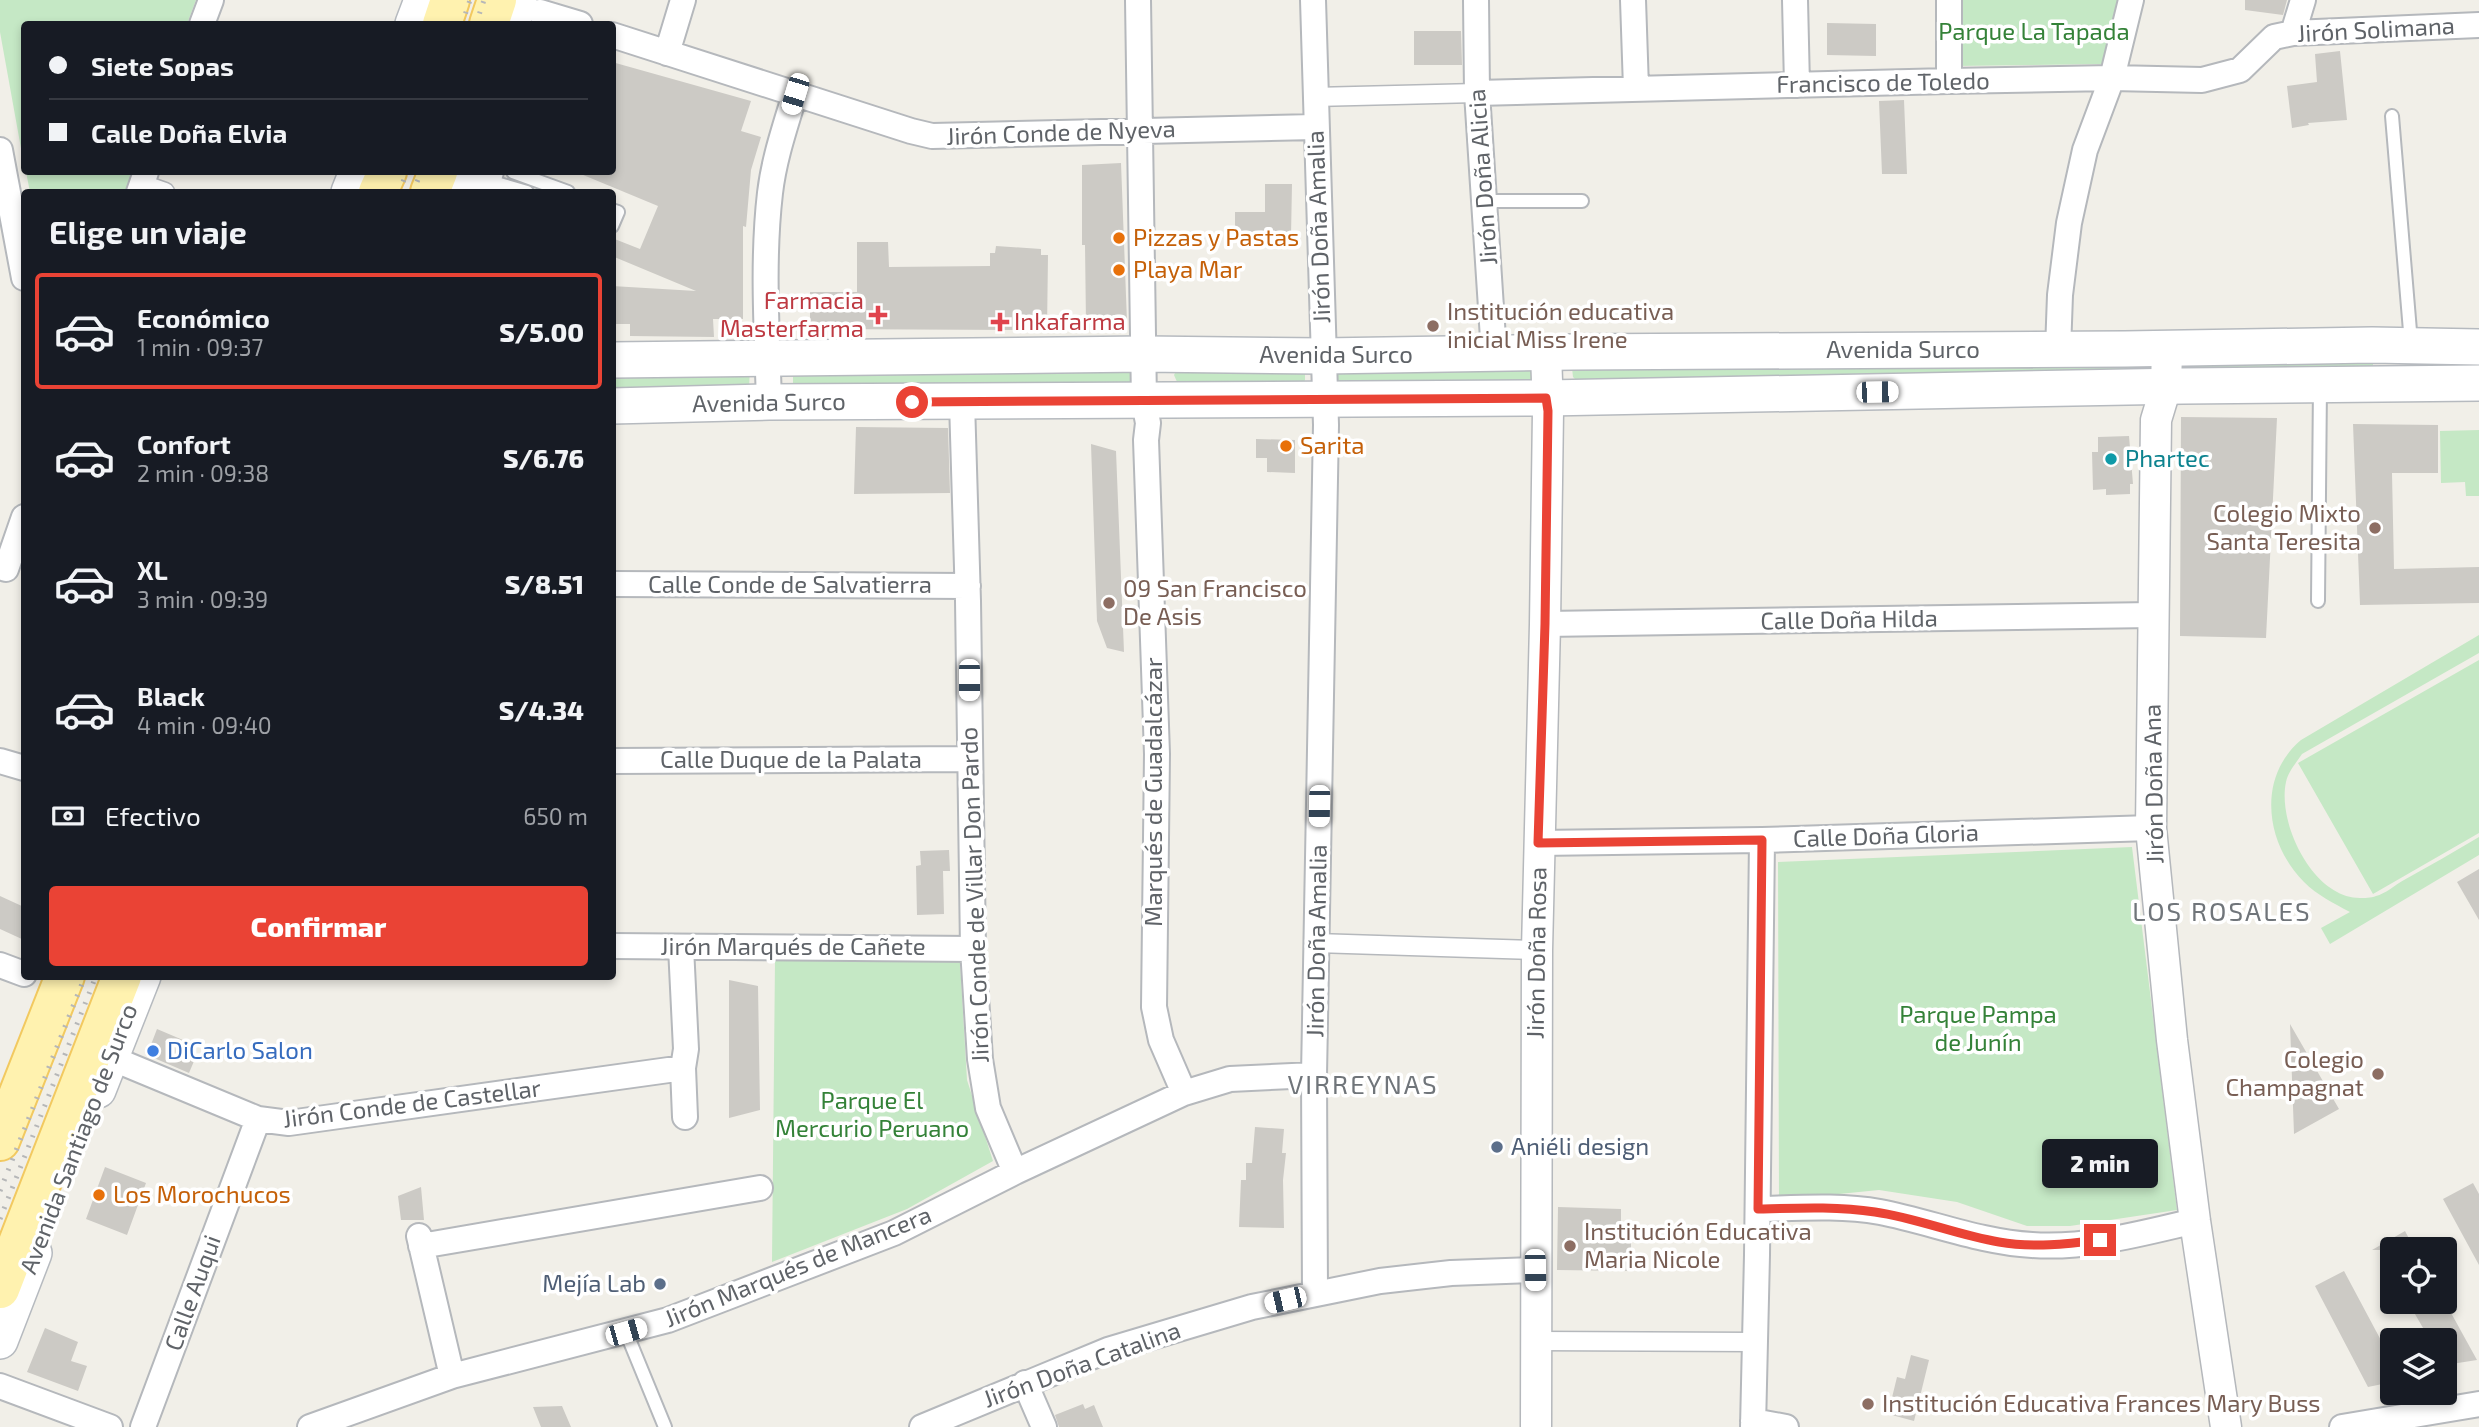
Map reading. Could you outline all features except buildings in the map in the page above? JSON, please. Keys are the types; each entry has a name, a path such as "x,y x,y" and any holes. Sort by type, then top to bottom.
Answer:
{"main road":[{"path":"414,21 423,0"},
{"path":"422,21 423,0"},
{"path":"443,21 450,0"},
{"path":"490,21 498,0"},
{"name":"Avenida Surco","path":"616,359 1144,354 1323,356 2372,345 2479,347"},
{"path":"2396,384 2389,366 2392,353 2403,347"},
{"name":"Avenida Surco","path":"616,406 769,402 1324,401 2479,383"},
{"path":"0,1091 40,980"},
{"path":"0,1142 40,980"},
{"name":"Avenida Santiago de Surco","path":"0,1289 120,980"},
{"name":"Avenida Santiago de Surco","path":"0,1340 141,980"}],"street":[{"path":"203,21 211,0"},
{"path":"667,53 683,0"},
{"name":"Marqués de Guadalcázar","path":"1138,0 1144,402 1148,423 1146,440 1157,754 1154,1007 1161,1040 1184,1093"},
{"name":"Jirón Doña Amalia","path":"1313,0 1315,127 1324,325 1314,1075 1315,1294"},
{"name":"Jirón Doña Alicia","path":"1476,0 1477,93 1494,354"},
{"path":"1633,0 1636,88"},
{"path":"1796,0 1797,85"},
{"path":"1949,0 1949,80"},
{"path":"2058,350 2060,295 2068,223 2084,150 2112,78 2132,0"},
{"path":"2283,35 2303,0"},
{"path":"530,12 568,21"},
{"name":"Jirón Solimana","path":"2283,35 2479,25"},
{"name":"Francisco de Toledo","path":"1477,93 1949,80 2202,80 2239,70 2283,35"},
{"name":"Jirón Conde de Nyeva","path":"616,36 932,136 1315,127"},
{"path":"1314,97 1477,93"},
{"path":"769,402 765,263 771,191 780,145 795,94"},
{"path":"0,150 2,178 21,264"},
{"name":"Jirón Doña Ana","path":"2167,349 2166,387 2156,420 2151,828 2172,1040 2195,1221 2226,1427"},
{"name":"Jirón Doña Rosa","path":"1536,1427 1537,950 1545,624 1548,411 1546,352"},
{"name":"Jirón Conde de Villar Don Pardo","path":"962,402 968,586 973,949 981,1068 984,1095 1015,1172"},
{"path":"10,570 21,528"},
{"name":"Calle Conde de Salvatierra","path":"616,584 968,586"},
{"name":"Calle Doña Hilda","path":"1545,624 2153,615"},
{"name":"Calle Duque de la Palata","path":"616,761 970,758"},
{"path":"0,761 21,767"},
{"name":"Calle Doña Gloria","path":"1538,843 1762,840 2151,828"},
{"path":"1762,840 1753,1424 1786,1427"},
{"path":"1317,943 1537,950"},
{"name":"Jirón Marqués de Cañete","path":"616,946 973,949"},
{"path":"681,947 686,1049 683,1068 685,1117"},
{"path":"0,965 21,971"},
{"name":"Jirón Conde de Castellar","path":"111,1058 258,1119 289,1123 683,1068"},
{"name":"Jirón Marqués de Mancera","path":"310,1427 452,1376 668,1320 894,1233 1015,1172 1184,1093 1230,1079 1314,1075"},
{"name":"Calle Auqui","path":"144,1427 258,1119"},
{"path":"452,1376 420,1241 760,1188"},
{"path":"1758,1209 1844,1208 1877,1212 1999,1242 2055,1246 2131,1235 2195,1221"},
{"name":"Jirón Doña Catalina","path":"922,1427 1071,1363 1144,1337 1252,1307 1380,1281 1535,1270"},
{"path":"1536,1341 1755,1342"},
{"path":"1025,1383 1044,1427"},
{"path":"0,1386 110,1427"},
{"path":"2342,1427 2479,1404"}],"lane":[{"path":"2392,116 2403,347"},
{"path":"521,175 560,189"},
{"path":"478,182 512,189"},
{"path":"1483,201 1582,201"},
{"path":"2318,601 2320,385"},
{"path":"626,1332 665,1427"}],"green space":[{"path":"0,0 196,0 188,21 21,21 21,148 0,32"},
{"name":"Parque La Tapada","path":"1956,0 2118,0 2104,64 1956,66"},
{"path":"27,175 131,175 126,189 29,189"},
{"path":"2373,361 2373,372 2182,375 2183,364"},
{"path":"2140,364 2140,373 1580,384 1573,377 1572,368"},
{"path":"750,365 749,390 616,393 616,370"},
{"path":"1133,365 1133,392 793,395 793,369"},
{"path":"1536,368 1535,380 1529,389 1336,384 1334,371"},
{"path":"1177,369 1305,370 1305,380 1300,389 1181,391 1174,375"},
{"path":"2479,430 2479,496 2466,496 2465,482 2441,483 2440,431"},
{"path":"2479,635 2479,653 2302,754 2288,775 2285,799 2293,837 2314,872 2327,886 2343,895 2370,898 2379,895 2479,837 2479,855 2330,944 2321,928 2350,912 2309,887 2281,849 2271,810 2277,772 2287,755 2301,740"},
{"path":"2479,660 2479,833 2373,894 2298,763"},
{"name":"Parque Pampa de Junín","path":"2132,847 2177,1210 2070,1226 2027,1226 1957,1202 1879,1190 1779,1200 1778,862"},
{"name":"Parque El Mercurio Peruano","path":"775,960 960,962 967,1080 993,1161 907,1209 772,1262"}],"railway":[{"path":"463,21 470,0"},
{"path":"477,21 484,0"},
{"path":"400,189 406,175"},
{"path":"414,189 420,175"},
{"path":"0,1191 83,980"},
{"path":"0,1219 94,980"}],"place":[{"name":"Pizzas y Pastas","path":"1119,238"},
{"name":"Playa Mar","path":"1119,270"},
{"name":"Farmacia Masterfarma","path":"878,315"},
{"name":"Inkafarma","path":"1000,322"},
{"name":"Institución educativa inicial Miss Irene","path":"1433,326"},
{"name":"Sarita","path":"1286,446"},
{"name":"Phartec","path":"2111,459"},
{"name":"Colegio Mixto Santa Teresita","path":"2375,528"},
{"name":"09 San Francisco De Asis","path":"1109,603"},
{"name":"DiCarlo Salon","path":"153,1051"},
{"name":"Colegio Champagnat","path":"2378,1074"},
{"name":"Aniéli design","path":"1497,1147"},
{"name":"Los Morochucos","path":"99,1195"},
{"name":"Institución Educativa Maria Nicole","path":"1570,1246"},
{"name":"Mejía Lab","path":"660,1284"},
{"name":"Institución Educativa Frances Mary Buss","path":"1868,1404"}],"district":[{"name":"LOS ROSALES","path":"2222,912"},
{"name":"VIRREYNAS","path":"1363,1085"}],"route":[{"path":"912,402 1546,398 1545,624 1538,843 1762,840 1758,1209 1818,1207 1877,1212 1999,1242 2032,1245 2055,1246 2100,1240"}]}
